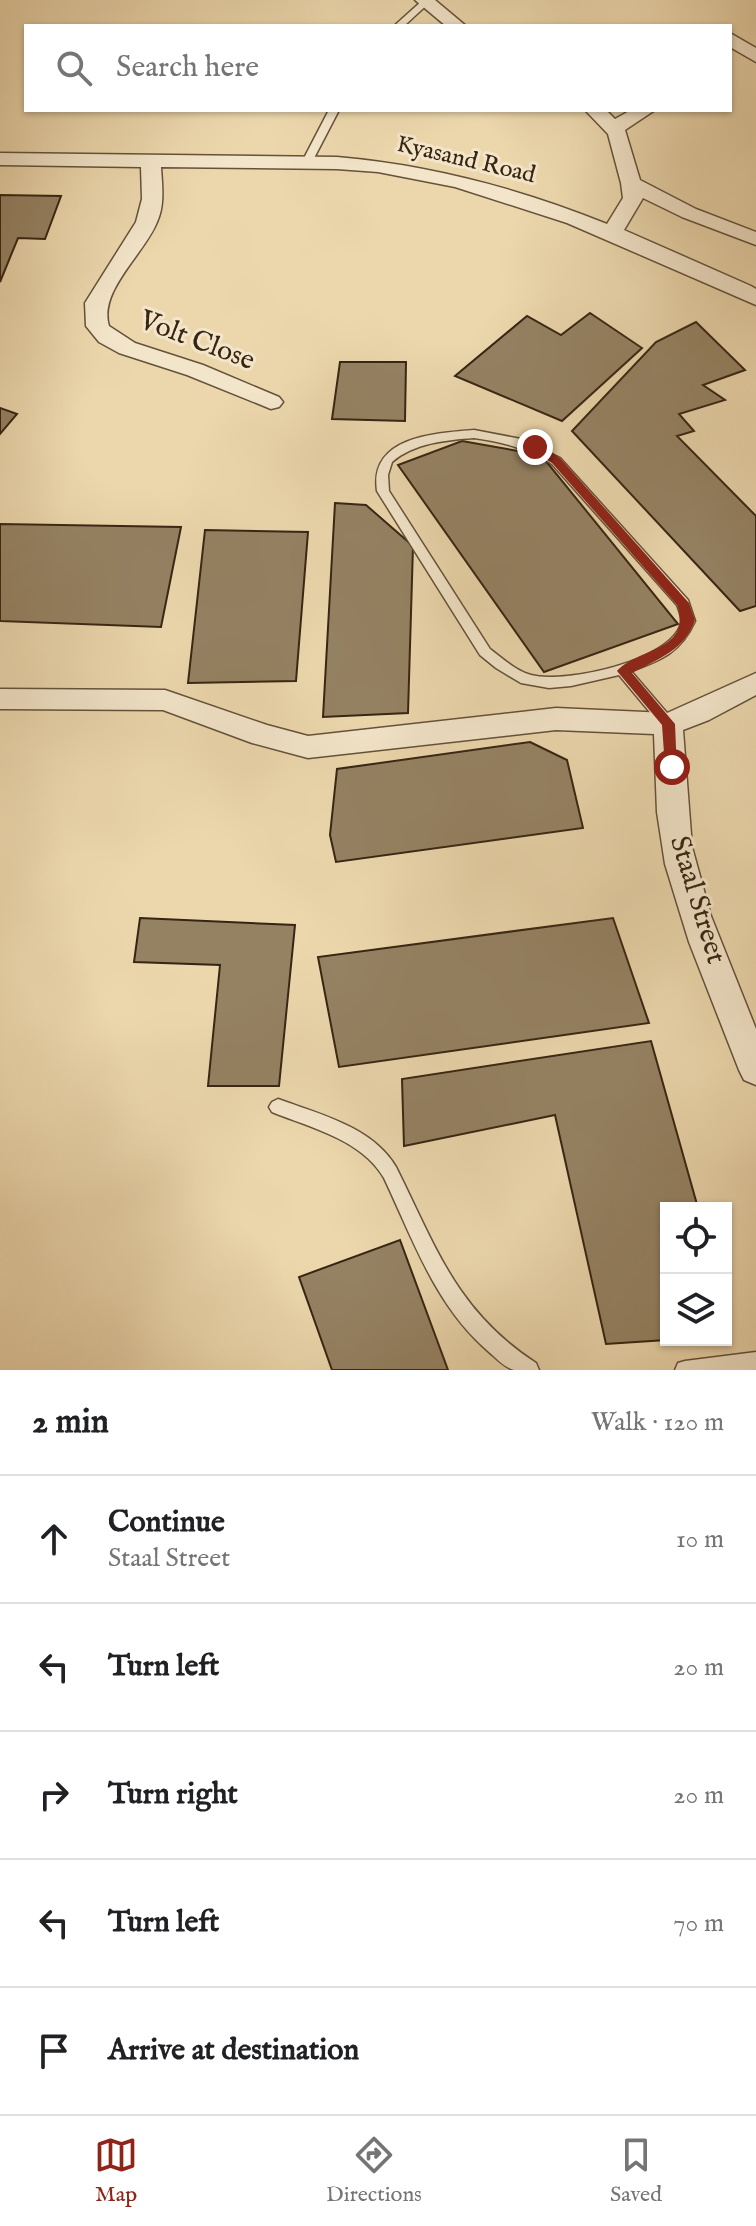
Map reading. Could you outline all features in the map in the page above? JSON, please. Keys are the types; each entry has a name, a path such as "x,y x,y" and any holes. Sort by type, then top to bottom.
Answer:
{"street":[{"path":"425,1 454,24"},
{"path":"733,32 756,56"},
{"path":"597,112 614,128 633,198 612,232"},
{"path":"614,128 642,112"},
{"name":"Kyasand Road","path":"0,159 307,162 387,167 505,192 612,232 724,280 756,298"},
{"name":"Volt Close","path":"151,161 152,199 147,222 96,303 94,316 98,328 122,345 271,402"},
{"path":"631,183 689,213 756,239"},
{"path":"0,699 165,700 262,735 308,747 556,719 668,724 699,713 756,683"},
{"name":"Staal Street","path":"668,724 674,823 680,863 695,911 756,1070"}],"lane":[{"path":"401,24 425,1"},
{"path":"307,162 333,112"},
{"path":"474,434 508,438 535,447 556,461 683,603 688,620 684,633 669,648 623,671 555,683 532,681 509,671 485,652 383,491 380,476 387,459 405,448 435,439 474,434"},
{"path":"623,671 668,724"},
{"path":"278,1107 364,1144 381,1159 429,1260 458,1307 511,1360 529,1370"},
{"path":"685,1370 756,1361"}],"building":[{"path":"0,195 61,196 45,239 18,238 0,282"},
{"path":"590,313 642,348 562,421 455,376 527,316 561,335"},
{"path":"696,322 745,370 703,385 725,400 679,414 694,431 677,436 756,516 756,606 740,611 572,431 656,342"},
{"path":"340,362 406,362 405,421 332,419"},
{"path":"0,408 17,414 0,434"},
{"path":"462,441 541,455 678,624 544,672 398,465"},
{"path":"335,503 366,505 413,546 408,713 323,717"},
{"path":"0,524 181,527 161,627 0,621"},
{"path":"205,530 308,532 296,681 188,683"},
{"path":"530,742 567,760 583,828 336,862 330,835 337,769"},
{"path":"140,918 295,925 279,1086 208,1086 220,965 134,962"},
{"path":"613,918 649,1023 339,1067 318,957"},
{"path":"651,1041 696,1202 660,1202 660,1340 606,1344 555,1115 404,1146 402,1079"},
{"path":"400,1240 448,1370 332,1370 299,1277"}],"route":[{"path":"535,447 556,461 683,603 688,620 684,633 669,648 623,671 668,724 672,767"}]}
